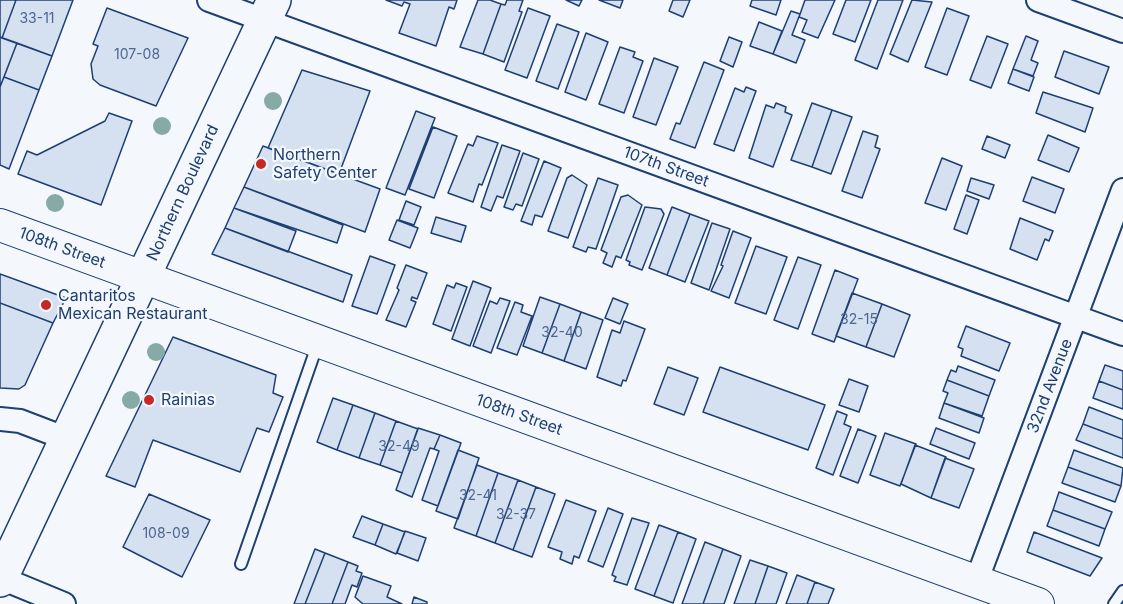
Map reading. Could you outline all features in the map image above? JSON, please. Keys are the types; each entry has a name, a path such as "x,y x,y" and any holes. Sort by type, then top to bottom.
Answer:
{"main road":[{"name":"Northern Boulevard","path":"1,579 269,10"},
{"name":"108th Street","path":"0,225 1038,604"}],"street":[{"name":"107th Street","path":"209,0 269,10 1123,334"},
{"path":"1038,0 1123,31"},
{"name":"32nd Avenue","path":"976,582 1123,190"},
{"path":"0,419 20,421 67,439"},
{"path":"1,579 64,604"}],"lane":[{"path":"241,564 318,342"},
{"path":"1114,604 1123,591"}],"building":[{"path":"0,0 16,0 2,38 0,37"},
{"path":"16,0 73,0 52,56 2,38"},
{"path":"386,0 457,0 454,9 449,7 436,46 399,33 410,4 404,2 402,6"},
{"path":"478,0 490,0 501,4 483,54 460,47"},
{"path":"507,0 523,0 519,11 522,12 504,62 483,54 501,4 505,5"},
{"path":"566,0 582,0 579,6"},
{"path":"599,0 623,0 620,8"},
{"path":"673,0 690,0 683,17 669,11"},
{"path":"752,0 781,0 776,15 750,6"},
{"path":"805,0 835,0 818,38 802,32 807,20 799,17"},
{"path":"846,0 871,0 855,42 833,34"},
{"path":"878,0 903,0 877,69 855,60"},
{"path":"912,0 932,2 908,62 890,54"},
{"path":"107,8 188,38 156,106 100,85 93,79 91,64 98,46 93,44"},
{"path":"528,8 550,16 527,78 505,70"},
{"path":"947,8 969,16 947,75 925,67"},
{"path":"791,11 800,14 792,35 805,40 796,63 773,54"},
{"path":"759,22 782,31 773,54 750,46"},
{"path":"557,24 579,32 558,89 536,81"},
{"path":"586,33 608,42 586,100 565,92"},
{"path":"987,36 1008,44 991,88 970,80"},
{"path":"1026,36 1038,41 1031,60 1038,63 1033,76 1013,69"},
{"path":"0,37 17,43 0,87"},
{"path":"729,37 742,42 733,67 720,61"},
{"path":"17,43 52,56 39,90 4,77"},
{"path":"620,47 635,52 633,57 643,61 624,113 599,104"},
{"path":"1064,51 1109,67 1099,94 1055,77"},
{"path":"654,58 678,67 656,125 633,117"},
{"path":"704,62 724,70 695,148 670,139 676,123 680,124"},
{"path":"1013,69 1034,77 1029,91 1008,83"},
{"path":"302,70 370,91 339,174 268,148"},
{"path":"4,77 39,90 9,169 0,165 0,87"},
{"path":"746,87 756,91 734,151 714,144 735,88 744,92"},
{"path":"1043,92 1093,108 1085,132 1036,113"},
{"path":"776,103 786,107 785,112 792,115 773,167 749,158 766,105 774,108"},
{"path":"812,103 832,110 812,167 791,160"},
{"path":"832,110 852,117 831,174 812,167"},
{"path":"416,111 435,118 405,195 386,188"},
{"path":"109,113 132,121 101,205 18,174 27,151 37,155 105,121"},
{"path":"433,127 457,136 434,198 409,189"},
{"path":"863,131 878,136 875,147 880,149 862,198 842,191"},
{"path":"1048,135 1079,148 1069,172 1038,160"},
{"path":"477,136 498,143 473,202 448,193 468,144 473,146"},
{"path":"987,136 1010,145 1005,158 982,149"},
{"path":"502,145 520,151 503,198 497,196 491,211 481,207"},
{"path":"263,146 380,189 365,232 244,187"},
{"path":"523,153 539,159 522,206 516,204 513,210 504,207"},
{"path":"942,158 962,166 946,210 925,203"},
{"path":"544,161 561,168 542,217 535,215 532,225 521,221"},
{"path":"572,175 587,185 568,238 548,231 567,178"},
{"path":"1032,177 1064,189 1055,213 1023,201"},
{"path":"598,178 618,185 596,249 588,247 586,252 573,247"},
{"path":"971,178 994,185 989,199 967,191"},
{"path":"244,187 343,225 337,243 234,208"},
{"path":"628,195 642,205 621,258 616,256 612,267 603,263 607,253 601,250 621,197"},
{"path":"966,195 979,200 967,234 954,229"},
{"path":"406,201 421,207 414,225 399,220"},
{"path":"645,207 661,209 664,214 642,270 629,265 630,262 626,260"},
{"path":"672,207 690,214 667,275 649,268"},
{"path":"234,208 296,231 288,252 225,228"},
{"path":"690,214 709,221 685,282 667,275"},
{"path":"436,217 466,226 461,242 431,233"},
{"path":"1020,218 1053,231 1049,241 1045,239 1037,260 1010,249"},
{"path":"397,220 418,228 410,248 389,240"},
{"path":"712,223 730,229 709,290 691,283"},
{"path":"225,228 352,275 343,302 212,254"},
{"path":"733,231 751,238 729,298 711,291 723,266 721,265"},
{"path":"756,246 787,257 766,314 735,303"},
{"path":"370,256 395,265 377,314 352,306"},
{"path":"798,257 821,265 798,329 774,320"},
{"path":"406,265 427,273 417,299 412,297 411,300 416,302 406,327 386,320 399,290 397,288"},
{"path":"835,270 858,279 834,342 812,334"},
{"path":"0,274 66,298 53,323 0,303"},
{"path":"473,281 491,288 470,346 452,339"},
{"path":"456,283 467,287 451,331 433,324 447,285 454,288"},
{"path":"852,293 882,304 866,347 836,336"},
{"path":"540,297 560,304 542,353 523,346"},
{"path":"500,298 510,301 491,353 473,346 490,301 497,304"},
{"path":"613,298 628,304 620,324 605,318"},
{"path":"515,302 523,305 521,312 532,316 517,355 497,348"},
{"path":"0,303 53,323 25,385 19,389 0,388"},
{"path":"560,304 581,312 564,361 542,353"},
{"path":"882,304 910,315 894,357 866,347"},
{"path":"581,312 603,320 586,369 564,361"},
{"path":"624,321 645,329 626,381 623,380 621,386 597,377 612,330 620,333"},
{"path":"966,326 1010,343 999,371 961,356 963,349 958,347"},
{"path":"173,337 276,375 273,393 283,397 269,432 257,428 240,472 153,440 135,487 106,476"},
{"path":"1105,365 1123,371 1123,390 1099,381"},
{"path":"958,366 995,380 989,396 947,380 951,370 956,372"},
{"path":"668,367 698,378 684,415 654,404"},
{"path":"720,367 825,405 808,450 703,412"},
{"path":"849,379 868,386 859,412 839,405"},
{"path":"947,380 989,396 982,416 944,403 948,393 943,391"},
{"path":"1099,381 1123,390 1123,409 1093,398"},
{"path":"333,398 353,405 337,450 317,442"},
{"path":"944,403 984,418 979,433 939,418"},
{"path":"353,405 375,413 359,458 337,450"},
{"path":"1089,407 1123,420 1123,439 1083,424"},
{"path":"837,411 847,415 844,424 851,427 833,475 816,468"},
{"path":"375,413 396,421 380,465 359,458"},
{"path":"396,421 418,429 402,473 380,465"},
{"path":"1083,424 1123,439 1123,458 1076,440"},
{"path":"418,428 440,435 434,449 430,448 412,497 396,490"},
{"path":"936,428 975,443 969,459 930,444"},
{"path":"858,429 876,436 858,483 840,476"},
{"path":"885,433 916,444 900,486 870,475"},
{"path":"440,435 461,443 438,506 422,500 439,451 434,449"},
{"path":"915,445 946,457 931,498 901,484"},
{"path":"458,450 479,458 458,519 436,511"},
{"path":"1074,450 1123,468 1121,486 1068,467"},
{"path":"945,458 974,469 959,508 931,498"},
{"path":"477,465 498,473 476,536 454,528"},
{"path":"1068,467 1121,486 1115,502 1062,483"},
{"path":"498,473 518,480 495,543 476,536"},
{"path":"518,480 536,487 513,550 495,543"},
{"path":"536,487 555,494 532,557 513,550"},
{"path":"1059,492 1112,512 1105,529 1053,510"},
{"path":"149,494 210,520 182,577 123,547"},
{"path":"566,500 596,511 579,558 574,556 572,564 560,559 562,552 548,547"},
{"path":"608,508 623,514 603,567 588,561"},
{"path":"1053,510 1105,529 1099,546 1047,526"},
{"path":"362,516 383,524 375,545 353,537"},
{"path":"632,518 649,523 627,585 614,581 616,577 612,575"},
{"path":"383,524 405,532 396,554 375,545"},
{"path":"659,525 678,532 654,596 635,589"},
{"path":"405,531 426,538 418,561 397,553"},
{"path":"678,532 696,539 673,603 654,596"},
{"path":"1034,532 1102,558 1090,576 1027,552"},
{"path":"705,542 723,549 703,604 682,604"},
{"path":"315,549 325,553 305,604 294,604"},
{"path":"723,549 741,556 724,604 703,604"},
{"path":"325,553 348,562 332,604 305,604"},
{"path":"750,560 768,566 755,604 734,604"},
{"path":"348,562 358,566 356,571 362,573 357,587 352,585 345,604 332,604"},
{"path":"768,566 787,573 776,604 755,604"},
{"path":"797,575 815,582 807,604 786,604"},
{"path":"363,576 391,586 387,597 402,604 363,604 355,597"},
{"path":"815,582 834,589 828,604 807,604"},
{"path":"414,597 427,602 427,604 412,604"}],"place":[{"name":"Northern Safety Center","path":"261,164"},
{"name":"Cantaritos Mexican Restaurant","path":"46,305"},
{"name":"Rainias","path":"149,400"}]}
